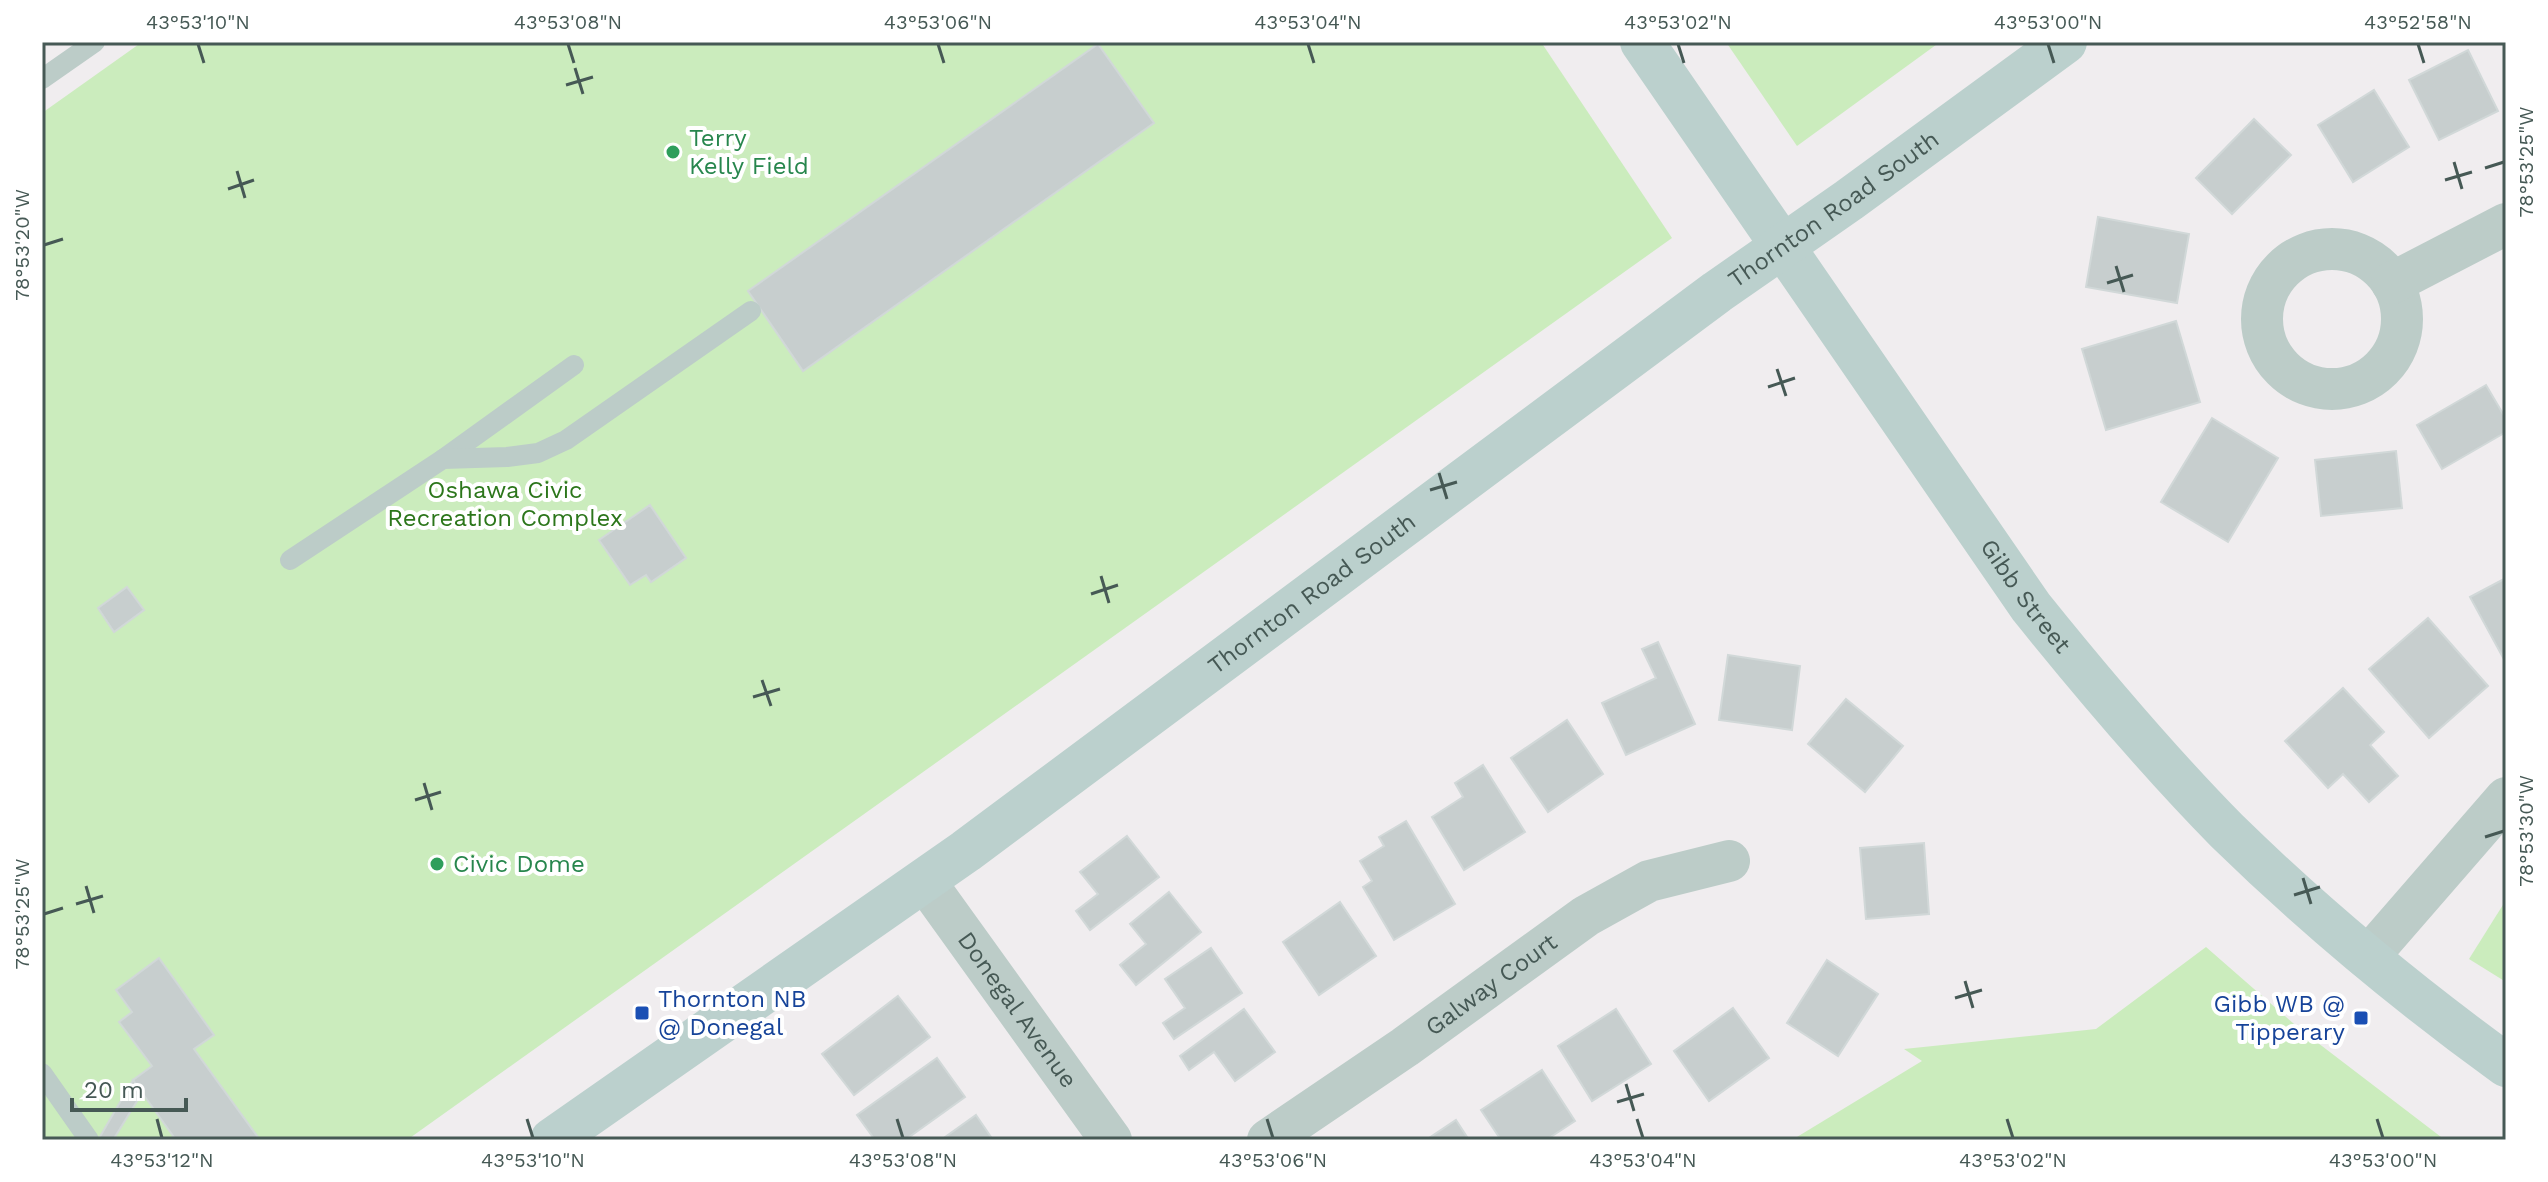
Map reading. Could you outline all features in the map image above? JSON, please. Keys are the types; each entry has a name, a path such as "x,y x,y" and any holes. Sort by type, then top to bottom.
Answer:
{"main road":[{"name":"Gibb Street","path":"1642,42 2031,607 2076,663 2228,831 2367,958 2442,1019 2506,1065"},
{"name":"Thornton Road South","path":"552,1140 924,880 1782,246 2065,42"}],"street":[{"path":"2392,283 2506,224"},
{"path":"2367,958 2506,798"},
{"name":"Galway Court","path":"1268,1140 1405,1047 1586,916 1649,881 1729,861"},
{"name":"Donegal Avenue","path":"924,880 1111,1140"}],"lane":[{"path":"42,79 95,42"},
{"path":"443,459 538,453 566,440 751,311"},
{"path":"290,560 443,459 574,365"},
{"path":"42,1073 89,1140"}],"green space":[{"name":"Oshawa Civic Recreation Complex","path":"142,42 1541,42 1672,238 407,1140 42,1140 42,113"},
{"path":"1726,42 1940,42 1797,146"},
{"path":"2506,900 2506,982 2469,959"},
{"path":"2206,947 2301,1030 2445,1140 1792,1140 1922,1061 1904,1049 2096,1029"}],"building":[{"path":"1098,44 1154,123 803,371 748,291"},
{"path":"2468,50 2498,111 2439,140 2409,80"},
{"path":"2374,90 2409,147 2353,182 2318,125"},
{"path":"2254,119 2291,155 2232,214 2196,178"},
{"path":"2098,217 2189,234 2177,303 2086,287"},
{"path":"2176,321 2200,402 2106,430 2082,349"},
{"path":"2486,385 2506,419 2506,432 2442,469 2417,425"},
{"path":"2212,418 2278,458 2228,542 2161,502"},
{"path":"2396,451 2402,508 2321,516 2315,460"},
{"path":"650,505 686,558 651,582 646,575 630,585 599,540"},
{"path":"2506,578 2506,663 2470,597"},
{"path":"127,587 144,610 114,632 98,608"},
{"path":"2428,618 2488,686 2429,738 2369,669"},
{"path":"1658,642 1695,724 1626,755 1602,703 1656,678 1642,649"},
{"path":"1728,655 1800,666 1792,730 1719,720"},
{"path":"2343,688 2384,732 2370,745 2398,776 2369,802 2343,774 2328,788 2285,741"},
{"path":"1846,699 1903,746 1865,792 1808,744"},
{"path":"1567,720 1603,774 1548,812 1511,758"},
{"path":"1483,765 1525,832 1464,870 1432,817 1463,797 1455,783"},
{"path":"1406,821 1455,904 1394,940 1363,887 1372,881 1360,861 1384,846 1379,837"},
{"path":"1127,836 1159,877 1090,930 1076,911 1098,894 1080,872"},
{"path":"1924,843 1929,914 1866,919 1860,848"},
{"path":"1169,892 1201,932 1136,985 1120,965 1146,944 1130,924"},
{"path":"1340,902 1376,956 1319,995 1283,942"},
{"path":"1211,948 1242,993 1174,1039 1163,1023 1185,1008 1165,979"},
{"path":"159,958 214,1035 194,1049 260,1140 176,1140 133,1080 152,1066 119,1022 132,1012 116,990"},
{"path":"1827,960 1878,994 1838,1056 1787,1023"},
{"path":"898,996 930,1037 854,1095 822,1054"},
{"path":"1733,1008 1769,1058 1709,1101 1674,1051"},
{"path":"1244,1009 1275,1052 1235,1081 1214,1052 1189,1070 1180,1056"},
{"path":"1616,1009 1651,1064 1592,1101 1558,1046"},
{"path":"937,1058 965,1097 905,1140 875,1140 857,1115"},
{"path":"1542,1070 1575,1121 1546,1140 1501,1140 1481,1110"},
{"path":"133,1080 142,1093 113,1140 98,1140"},
{"path":"976,1115 993,1140 941,1140"},
{"path":"1456,1120 1469,1140 1426,1140"}],"place":[{"name":"Terry Kelly Field","path":"673,152"},
{"name":"Civic Dome","path":"437,864"},
{"name":"Thornton NB @ Donegal","path":"642,1013"},
{"name":"Gibb WB @ Tipperary","path":"2361,1018"}]}
